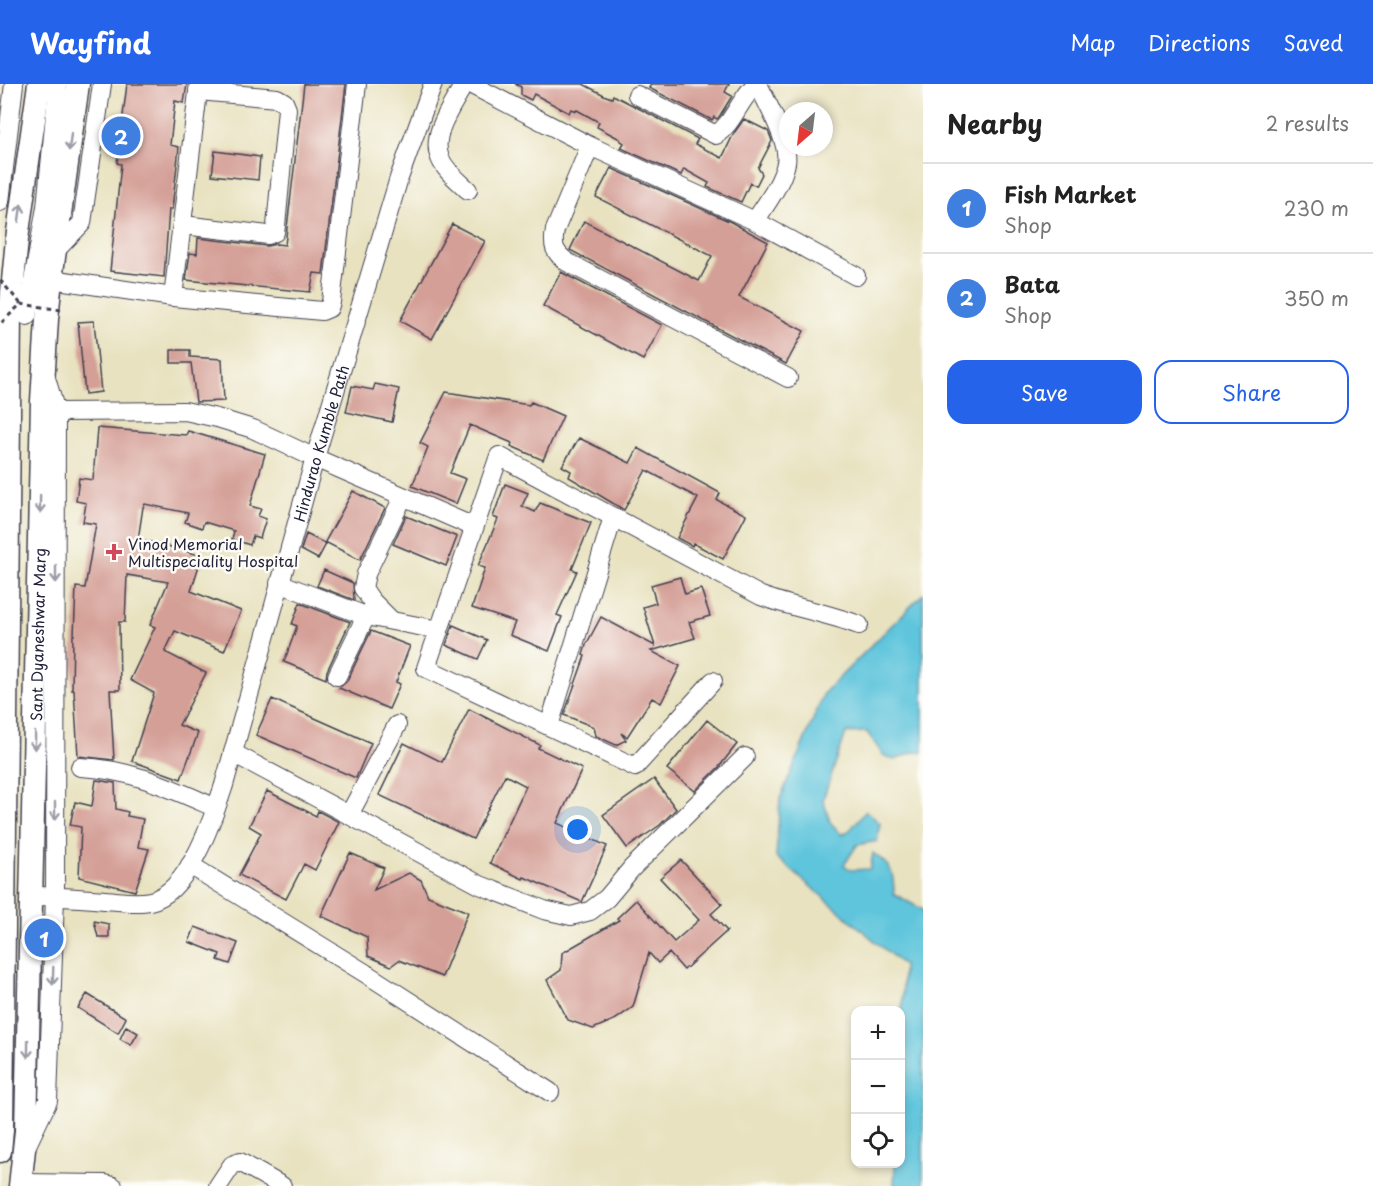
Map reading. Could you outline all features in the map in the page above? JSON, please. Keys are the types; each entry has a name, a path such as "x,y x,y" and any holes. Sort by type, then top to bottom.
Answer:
{"main road":[{"name":"Sant Dyaneshwar Marg","path":"20,1185 24,1149 32,896 44,370 24,314 17,239 39,84"},
{"name":"Sant Dyaneshwar Marg","path":"0,1151 2,1130 3,368 24,314 51,279 57,249 78,84"}],"street":[{"path":"0,202 14,84"},
{"path":"24,314 46,207 58,84"},
{"path":"57,249 82,223 102,84"},
{"path":"51,279 173,297 322,311 329,308 332,302 357,84"},
{"name":"Hindurao Kumble Path","path":"32,896 152,901 167,893 179,881 190,865 211,823 233,753 315,458 399,178 433,84"},
{"path":"464,84 441,128 437,141 440,158 468,190"},
{"path":"470,84 590,146 755,221 856,276"},
{"path":"637,95 716,135 725,128 745,95 757,84 785,145 787,161 783,174 755,221"},
{"path":"173,297 198,88 277,98 284,102 288,109 274,232 268,235 183,225"},
{"path":"590,146 555,230 553,243 556,254 567,262 788,378"},
{"path":"24,1149 48,1101 55,896 56,412 44,370"},
{"path":"56,412 184,411 217,418 253,429 474,527"},
{"path":"713,681 635,767 426,668 499,456 761,596 860,625"},
{"path":"391,620 371,600 363,588 366,574 403,497"},
{"path":"549,726 614,517"},
{"path":"279,584 366,616 439,630"},
{"path":"337,676 366,616"},
{"path":"349,816 397,725"},
{"path":"233,753 480,885 544,910 571,916 590,911 607,898 632,868 745,757"},
{"path":"80,767 104,768 149,779 216,808"},
{"path":"190,865 365,973 550,1092"},
{"path":"218,1186 232,1165 240,1162 282,1186"},
{"path":"20,1185 105,1184 113,1186"}],"path":[{"path":"0,280 24,314"}],"water":[{"path":"923,594 923,753 914,752 895,760 883,755 867,732 846,733 823,799 830,822 842,835 850,830 866,811 880,823 877,841 857,845 844,865 851,870 870,869 873,853 890,870 894,894 923,910 923,1186 894,1186 895,1168 905,1168 903,965 776,857 780,799 824,693"}],"building":[{"path":"127,84 187,84 184,103 175,101 170,145 179,147 172,209 169,209 164,277 110,271 121,164 117,163"},
{"path":"304,84 346,84 323,274 314,273 310,292 186,280 190,253 197,254 198,238 267,246 285,245"},
{"path":"515,84 583,84 606,96 612,98 613,95 698,139 695,144 722,158 734,133 744,119 768,131 772,141 758,168 762,174 756,186 750,183 741,202 707,187 709,183 684,169 681,175 621,148 624,143 597,127 599,122 577,110 571,109 569,113 534,94 531,100 521,95 521,87"},
{"path":"651,84 729,84 725,92 732,96 719,117 717,119 714,117 712,120 649,88"},
{"path":"215,151 260,157 258,180 212,175"},
{"path":"611,168 731,222 768,242 739,297 804,331 786,364 570,250 584,221 699,281 712,256 596,197"},
{"path":"452,224 485,241 432,339 400,321"},
{"path":"561,272 662,325 643,360 543,306"},
{"path":"94,321 101,392 85,394 78,322"},
{"path":"171,350 190,350 190,357 222,359 224,401 196,402 191,363 171,363"},
{"path":"375,384 399,389 392,422 346,412 352,386 373,390"},
{"path":"446,392 529,405 531,402 563,416 543,460 511,446 512,443 470,425 450,473 466,479 456,504 412,486 428,447 420,443"},
{"path":"97,428 186,435 188,431 265,454 250,506 261,509 258,516 266,519 260,538 253,536 250,545 232,539 234,531 204,522 202,528 185,522 188,513 145,504 143,507 138,540 202,556 191,591 241,611 224,651 175,631 165,652 206,673 179,725 198,733 181,779 132,761 154,693 130,680 155,627 150,625 168,582 127,575 125,622 119,622 120,690 110,690 114,760 78,756 74,690 72,690 76,587 85,588 96,524 83,522 86,503 76,501 79,478 93,480"},
{"path":"579,438 630,463 638,448 720,493 717,500 746,515 723,559 693,543 692,546 677,538 698,498 646,470 624,510 569,477 571,471 562,466"},
{"path":"505,484 528,493 522,506 535,512 540,503 591,523 572,569 577,571 557,615 562,617 549,651 510,635 515,622 472,608 485,568 478,566 498,519 493,517"},
{"path":"353,491 385,508 360,560 325,542"},
{"path":"406,516 457,537 446,566 393,544"},
{"path":"306,534 326,544 318,559 301,550"},
{"path":"324,570 353,583 354,600 317,586"},
{"path":"680,577 685,594 701,589 710,616 689,622 695,638 651,651 680,666 661,703 652,698 627,737 621,733 626,740 616,745 596,736 594,727 564,715 585,656 583,655 586,645 601,617 655,646 643,607 656,603 651,585"},
{"path":"300,603 350,622 327,671 326,679 284,662 297,626 292,624"},
{"path":"453,625 487,640 478,659 446,645"},
{"path":"371,631 410,646 396,682 400,684 389,709 339,688 347,681"},
{"path":"272,699 371,743 356,778 256,735"},
{"path":"469,709 540,745 538,748 582,769 557,823 607,846 582,902 524,877 523,879 490,863 526,786 505,775 473,839 379,795 404,743 442,762"},
{"path":"707,720 737,744 719,767 695,791 667,769"},
{"path":"654,779 676,809 660,825 627,848 603,815"},
{"path":"96,780 115,783 116,809 128,812 127,816 143,819 138,847 149,849 135,891 79,877 81,827 70,825 75,802 92,806"},
{"path":"267,791 316,816 318,811 339,822 315,870 304,864 286,899 239,875 261,833 249,826"},
{"path":"350,853 384,868 374,890 409,873 421,880 428,896 468,912 442,977 399,960 391,966 368,956 367,937 321,916"},
{"path":"681,860 722,904 711,914 727,931 684,970 669,953 658,963 649,953 633,1007 616,1019 593,1029 568,1020 547,980 561,970 562,953 619,920 617,918 636,900 674,942 699,920 660,878"},
{"path":"94,921 109,924 109,937 98,937"},
{"path":"195,927 238,943 230,964 218,960 220,954 189,942"},
{"path":"87,994 126,1018 118,1033 78,1008"},
{"path":"126,1026 138,1033 131,1045 120,1039"}],"place":[{"name":"Bata","path":"121,136"},
{"name":"Vinod Memorial Multispeciality Hospital","path":"114,552"},
{"name":"Fish Market","path":"44,938"}]}
